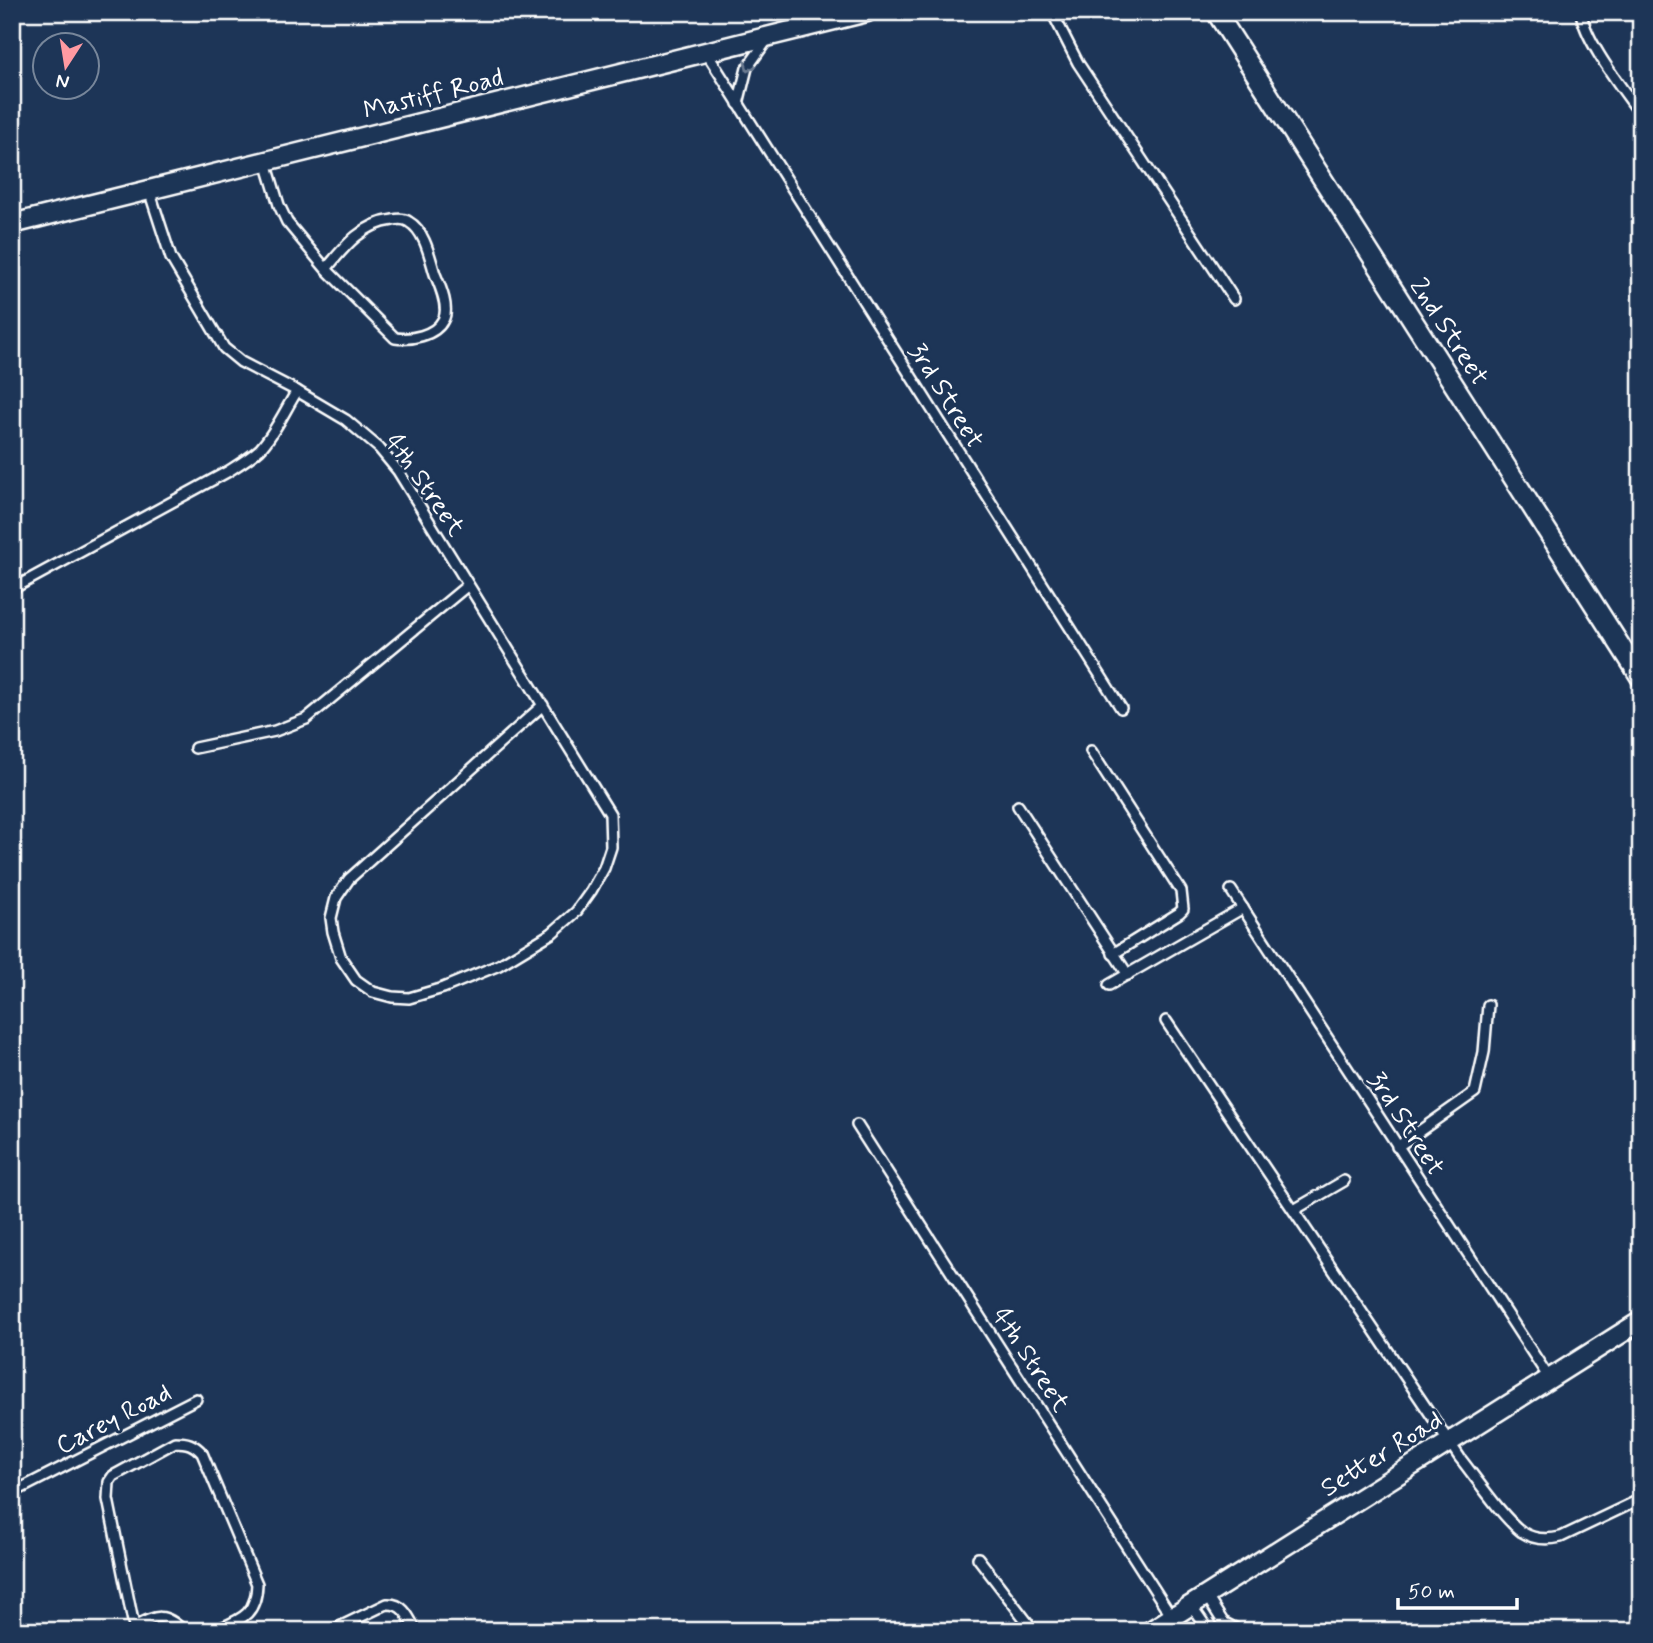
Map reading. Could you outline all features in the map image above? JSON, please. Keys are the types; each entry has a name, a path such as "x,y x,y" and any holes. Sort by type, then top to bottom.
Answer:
{"street":[{"name":"Mastiff Road","path":"12,224 867,12"},
{"name":"2nd Street","path":"1216,12 1641,678"},
{"name":"Setter Road","path":"1150,1631 1641,1321"}],"lane":[{"path":"1052,12 1077,63 1234,299"},
{"path":"1581,12 1589,37 1641,115"},
{"path":"738,104 747,68 770,36"},
{"name":"3rd Street","path":"706,52 1121,708"},
{"path":"265,162 287,222 326,269 395,338 407,340 425,334 435,329 443,320 445,310 436,276 424,242 409,221 399,219 370,226 345,246 326,269"},
{"name":"4th Street","path":"149,190 171,258 224,348 241,362 346,420 379,448 398,471 468,585 543,705 610,814 611,847 604,868 592,891 576,912 552,933 499,965 443,988 409,998 373,992 356,980 341,958 332,932 331,918 336,898 349,879 543,705"},
{"path":"12,589 227,472 249,457 260,449 297,391"},
{"path":"195,748 275,731 306,719 468,585"},
{"path":"1091,751 1181,891 1183,902 1179,913 1113,954"},
{"path":"1018,806 1128,975"},
{"name":"3rd Street","path":"1231,890 1549,1378"},
{"path":"1109,985 1242,908"},
{"path":"1396,1147 1475,1092 1484,1052 1488,1005"},
{"path":"1166,1021 1460,1458 1522,1532 1536,1538 1561,1537 1641,1499"},
{"name":"4th Street","path":"857,1125 1172,1617"},
{"path":"1294,1210 1344,1181"},
{"name":"Carey Road","path":"12,1493 196,1399"},
{"path":"184,1631 170,1618 163,1616 135,1629 108,1499 109,1482 113,1476 175,1443 185,1442 202,1452 257,1584 252,1608 244,1618 214,1631"},
{"path":"978,1558 1034,1631"},
{"path":"1199,1600 1209,1631"},
{"path":"1199,1600 1223,1622 1240,1631"},
{"path":"331,1631 387,1604 394,1604 405,1611 416,1631"}]}
